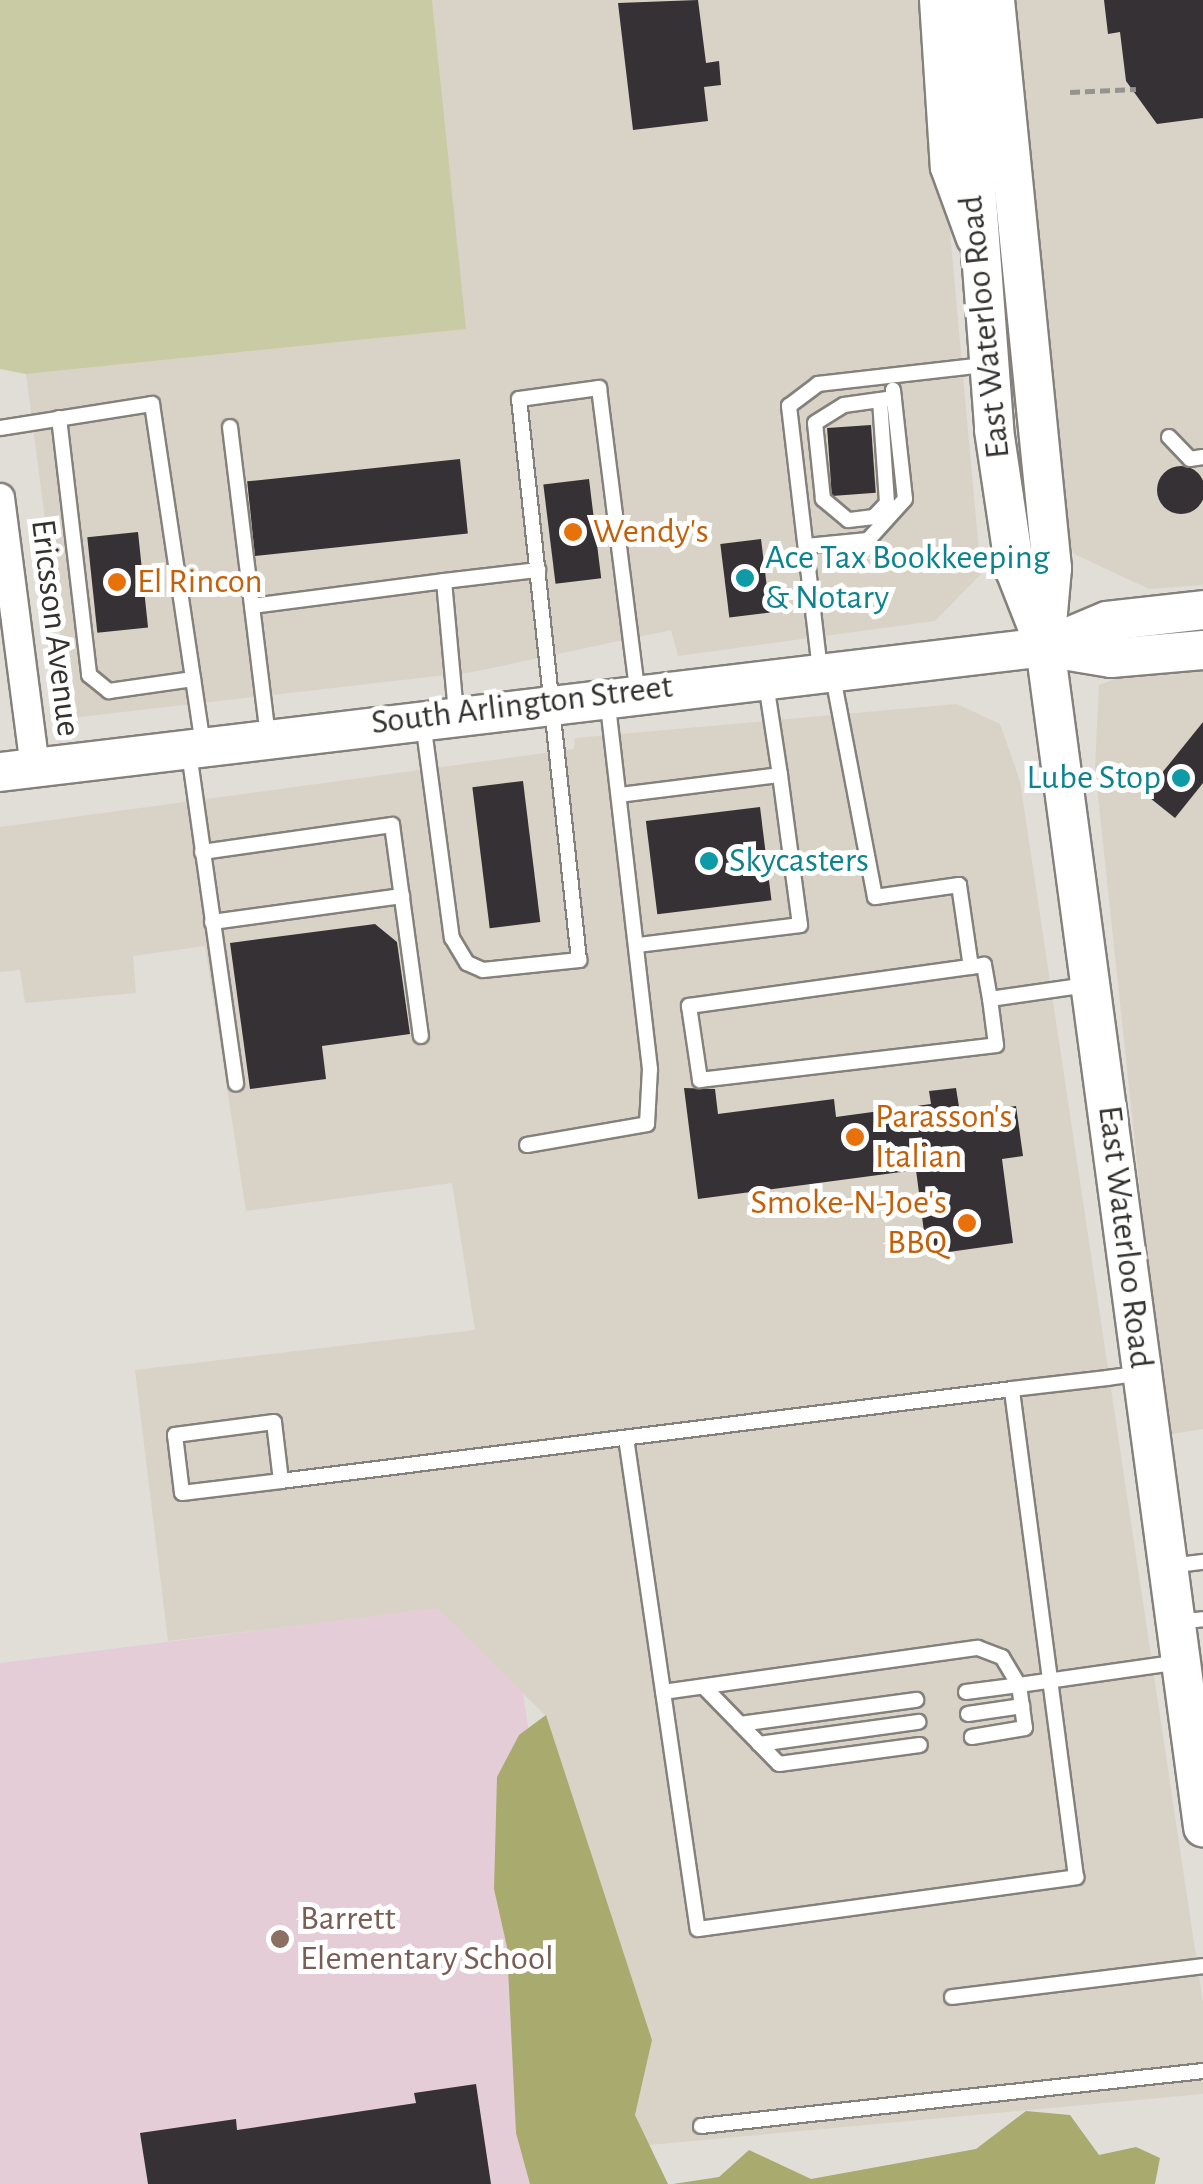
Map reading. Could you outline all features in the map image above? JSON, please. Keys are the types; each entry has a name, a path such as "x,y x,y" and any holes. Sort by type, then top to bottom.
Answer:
{"main road":[{"name":"East Waterloo Road","path":"962,0 975,249 986,366 1015,570 1045,646"},
{"name":"East Waterloo Road","path":"994,0 1052,568 1045,646 1143,1372 1186,1564 1189,1620 1181,1662 1200,1774 1203,1827"},
{"name":"South Arlington Street","path":"18,770 622,692 1045,646 1107,621 1203,610"},
{"name":"South Arlington Street","path":"1045,646 1111,658 1203,650"}],"street":[{"path":"934,0 946,168 975,249"},
{"name":"Ericsson Avenue","path":"0,498 18,770"}],"lane":[{"path":"971,967 959,885 875,896 826,670 789,406 797,392 986,366"},
{"path":"887,399 844,405 815,423 822,499 848,520 874,517 887,503 887,399 892,376"},
{"path":"444,581 440,716 452,938 467,963 483,970 579,960 586,952 552,701 519,399 599,388 622,692 619,796 638,946 647,1124 527,1145"},
{"path":"806,546 868,540 892,523 905,499 887,399"},
{"path":"0,428 152,404 193,679 202,852 236,1084"},
{"path":"59,418 89,676 109,691 193,679"},
{"path":"230,428 268,738"},
{"path":"1169,436 1190,459 1203,458"},
{"path":"252,606 538,570"},
{"path":"638,946 800,925 766,677"},
{"path":"619,796 780,775"},
{"path":"202,852 392,826 420,1036"},
{"path":"212,922 402,896"},
{"path":"984,965 990,999 996,1045 700,1080 689,1006 984,965"},
{"path":"990,999 1092,984"},
{"path":"281,1481 274,1422 175,1435 182,1493 281,1481 626,1438 1143,1372"},
{"path":"626,1438 698,1929 1076,1877 1012,1389"},
{"path":"663,1692 978,1648 1002,1657 1019,1685 1025,1728 972,1736"},
{"path":"966,1692 1181,1662"},
{"path":"704,1686 779,1764 920,1745"},
{"path":"740,1724 916,1700"},
{"path":"968,1714 1022,1706"},
{"path":"760,1744 918,1722"},
{"path":"952,1997 1203,1966"},
{"path":"701,2126 1203,2070"}],"path":[{"path":"1070,92 1136,89"}],"shaded area":[{"path":"432,0 929,0 981,574 935,621 678,656 671,630 473,672 71,718 26,374 465,329"},
{"path":"1014,0 1203,0 1203,585 1149,589 1074,554 1060,515"},
{"path":"1203,659 1203,1429 1166,1435 1095,768 1099,685 1164,661"},
{"path":"957,704 1000,724 1020,781 1203,2003 1203,2094 649,2145 635,2115 652,2039 545,1715 437,1609 168,1641 135,1370 475,1330 452,1183 246,1211 205,946 133,956 136,993 25,1003 20,970 0,972 0,827 574,749 575,738"},
{"name":"Barrett Elementary School","path":"437,1608 523,1693 597,2184 0,2184 0,1663"}],"green space":[{"path":"0,0 432,0 466,329 26,374 0,369"},
{"path":"546,1715 652,2040 635,2115 668,2184 530,2184 516,2133 507,1947 494,1889 497,1777 519,1735"},
{"path":"1026,2111 1070,2115 1099,2155 1136,2147 1160,2158 1155,2184 673,2184 719,2177 749,2150 811,2179 976,2149"}],"building":[{"path":"698,0 706,63 719,61 721,85 704,87 708,121 633,130 618,3"},
{"path":"1104,0 1203,0 1203,118 1157,124 1126,81 1120,32 1108,34"},
{"path":"871,425 876,493 832,496 827,428"},
{"path":"460,459 468,534 255,556 247,481"},
{"path":"1181,466 1198,473 1205,490 1198,507 1181,514 1164,507 1157,490 1164,473"},
{"name":"Wendy's","path":"589,479 601,578 556,584 543,485"},
{"name":"El Rincon","path":"138,532 148,627 97,633 87,537"},
{"name":"Ace Tax Bookkeeping & Notary","path":"761,539 770,612 729,617 720,544"},
{"name":"Lube Stop","path":"1203,722 1203,783 1175,818 1145,794"},
{"path":"523,781 540,922 490,928 472,787"},
{"name":"Skycasters","path":"760,807 771,900 657,914 646,821"},
{"path":"375,924 397,942 410,1034 322,1046 326,1079 250,1089 230,943"},
{"name":"Parasson's Italian","path":"684,1088 715,1089 718,1114 834,1099 836,1117 931,1104 929,1091 956,1088 960,1113 1016,1106 1023,1156 1002,1159 1013,1243 927,1255 916,1170 698,1199"},
{"path":"476,2084 491,2184 148,2184 140,2133 236,2119 237,2130 416,2103 414,2093"}],"place":[{"name":"Wendy's","path":"573,532"},
{"name":"Ace Tax Bookkeeping & Notary","path":"745,578"},
{"name":"El Rincon","path":"117,582"},
{"name":"Lube Stop","path":"1181,778"},
{"name":"Skycasters","path":"709,861"},
{"name":"Parasson's Italian","path":"855,1137"},
{"name":"Smoke-N-Joe's BBQ","path":"967,1223"},
{"name":"Barrett Elementary School","path":"280,1939"}]}
